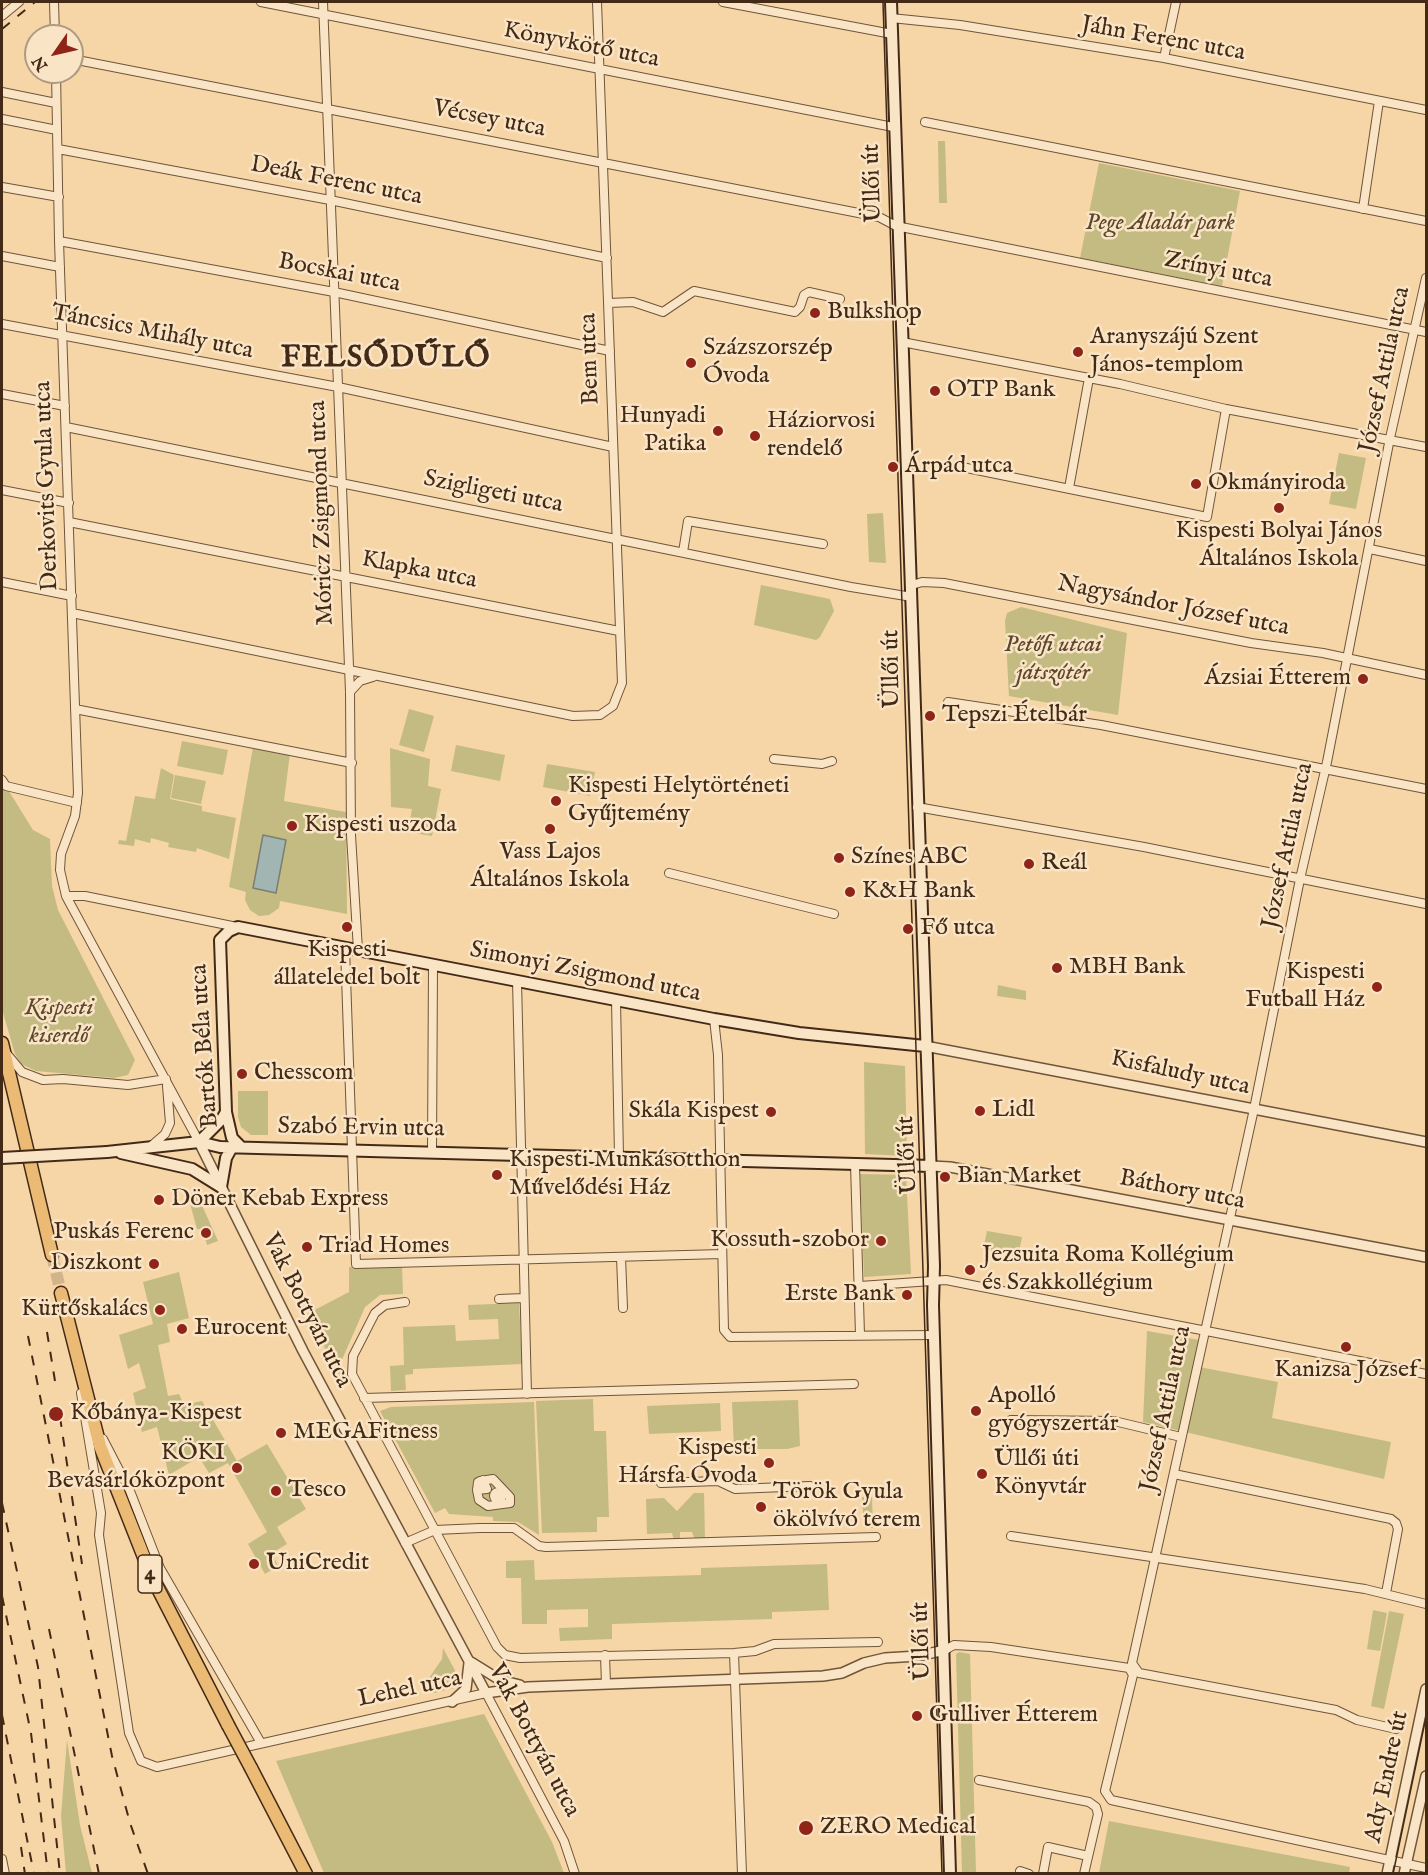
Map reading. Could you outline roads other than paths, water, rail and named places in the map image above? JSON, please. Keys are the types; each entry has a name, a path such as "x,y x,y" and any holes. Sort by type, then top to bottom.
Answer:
{"main road":[{"name":"Üllői út","path":"891,2 896,226 912,591 917,807 922,875 925,1046 931,1166 933,1335 945,1650 950,1874"},
{"name":"Simonyi Zsigmond utca","path":"238,927 714,1019 798,1033 925,1046"},
{"name":"Bartók Béla utca","path":"236,1147 226,1113 220,939 229,930 238,927"},
{"path":"2,1045 52,1255"},
{"path":"199,1142 226,1113"},
{"name":"Szabó Ervin utca","path":"2,1158 149,1149 199,1142 236,1147 931,1166"},
{"path":"112,1152 192,1169 221,1188 226,1158 236,1147"},
{"name":"4","path":"61,1293 100,1446 151,1575 306,1874"}],"street":[{"path":"2,16 20,2"},
{"path":"54,2 55,24"},
{"name":"Könyvkötő utca","path":"261,2 893,127"},
{"name":"Móricz Zsigmond utca","path":"323,2 350,692 351,835 358,950"},
{"name":"Bem utca","path":"373,677 573,716 600,715 608,711 616,702 621,689 597,2"},
{"path":"723,2 892,34"},
{"path":"1164,58 1176,2"},
{"name":"Jáhn Ferenc utca","path":"891,18 960,25 1164,58 1426,110"},
{"name":"Vécsey utca","path":"84,61 885,218 896,226"},
{"name":"Derkovits Gyula utca","path":"56,84 77,803 75,816 61,854 60,870 66,896"},
{"path":"2,92 56,103"},
{"path":"1363,209 1379,101"},
{"path":"2,119 57,130"},
{"path":"925,122 1426,221"},
{"name":"Deák Ferenc utca","path":"58,149 330,200 607,258"},
{"path":"2,187 59,197"},
{"name":"Zrínyi utca","path":"896,226 1426,332"},
{"name":"Bocskai utca","path":"59,241 334,292 610,351"},
{"path":"2,256 60,267"},
{"name":"József Attila utca","path":"1390,1860 1111,1800 1105,1791 1133,1675 1131,1667 1254,1110 1370,549 1390,438 1426,278"},
{"path":"609,303 633,302 663,312 694,291 795,312 809,292 840,299"},
{"name":"Táncsics Mihály utca","path":"2,324 338,387 613,447"},
{"path":"902,342 1089,378 1226,409 1390,438 1426,447"},
{"path":"1070,488 1089,378"},
{"path":"2,394 65,406"},
{"path":"950,469 957,466 1207,517 1226,409"},
{"name":"Szigligeti utca","path":"66,427 874,591 912,591"},
{"path":"2,490 69,503"},
{"path":"683,552 688,521 823,544"},
{"name":"Klapka utca","path":"69,522 619,631"},
{"path":"1370,549 1426,561"},
{"path":"2,582 72,596"},
{"name":"Nagysándor József utca","path":"912,591 922,582 944,583 1251,643 1323,653 1347,660 1426,675"},
{"path":"72,613 373,677"},
{"path":"350,692 360,681 373,677"},
{"path":"948,702 1101,725 1426,789"},
{"path":"75,709 352,763"},
{"path":"774,759 822,764 832,761"},
{"path":"2,780 6,786 77,803"},
{"path":"917,807 1144,847 1426,904"},
{"path":"669,873 834,914"},
{"name":"Simonyi Zsigmond utca","path":"66,896 85,896 238,927"},
{"name":"Vak Bottyán utca","path":"66,896 166,1079 303,1351 560,1833 575,1874"},
{"path":"345,948 356,1264 722,1254"},
{"path":"432,1152 433,965"},
{"path":"517,981 527,1394"},
{"path":"616,1000 619,1158"},
{"path":"714,1019 718,1055 724,1330 730,1337 933,1335"},
{"path":"2,1045 22,1072 43,1080 63,1079 128,1085 166,1079 170,1123 165,1134 149,1149"},
{"name":"Kisfaludy utca","path":"925,1046 1426,1142"},
{"path":"855,1164 860,1335"},
{"name":"Báthory utca","path":"931,1166 950,1167 1426,1257"},
{"path":"621,1257 623,1308"},
{"path":"860,1286 912,1284 933,1280 1426,1374"},
{"path":"499,1299 523,1298"},
{"name":"Vak Bottyán utca","path":"405,1302 385,1305 375,1312 353,1356 352,1374 435,1530"},
{"name":"Lehel utca","path":"72,1332 101,1513 99,1535 129,1733 141,1761 157,1767 486,1693 528,1687 823,1676 842,1673 864,1663 885,1658 918,1656 945,1650"},
{"path":"364,1398 854,1384"},
{"path":"91,1415 130,1491 160,1568 261,1743"},
{"path":"1011,1420 1114,1421 1181,1437"},
{"path":"1174,1474 1391,1519 1396,1523 1398,1529 1386,1593"},
{"path":"477,1490 510,1497 510,1503 488,1506 479,1500 477,1490 478,1482 493,1479 497,1482 495,1492"},
{"path":"483,1480 495,1492"},
{"path":"661,1483 718,1481 735,1489 810,1486"},
{"path":"405,1543 435,1530 514,1528 539,1546 876,1537"},
{"path":"435,1530 497,1647 505,1655 520,1658 734,1653 755,1651 774,1644 878,1642"},
{"path":"1011,1536 1386,1593 1426,1604"},
{"path":"945,1650 954,1645 991,1647 1131,1667 1139,1673 1336,1710 1357,1720 1396,1729"},
{"path":"734,1653 742,1874"},
{"path":"605,1655 606,1684"},
{"path":"469,1660 500,1680 528,1687"},
{"path":"452,1701 464,1693 468,1685 469,1660"},
{"name":"Ady Endre út","path":"1387,1874 1426,1689"},
{"name":"Ady Endre út","path":"1406,1869 1426,1776"},
{"path":"979,1780 1089,1802 1096,1807 1098,1814 1084,1874"},
{"path":"1043,1874 1048,1847 1088,1856"},
{"path":"2,1858 6,1874"},
{"path":"1390,1860 1406,1869 1426,1868"},
{"path":"1020,1871 1029,1874"}],"tunnel":[{"path":"52,1255 61,1293"}],"tram line":[{"path":"883,2 942,1874"},
{"path":"1393,1874 1426,1717"}],"railway":[{"path":"2,29 35,2"},
{"path":"47,1332 55,1381"},
{"path":"28,1336 112,1756 130,1823 148,1874"},
{"path":"60,1417 82,1564"},
{"path":"2,1503 38,1667 60,1874"},
{"path":"2,1596 31,1733 48,1874"},
{"path":"49,1629 99,1874"},
{"path":"2,1715 34,1874"},
{"path":"21,1847 25,1874"}],"place":[{"name":"Bulkshop","path":"815,313"},
{"name":"Aranyszájú Szent János-templom","path":"1078,352"},
{"name":"Százszorszép Óvoda","path":"691,363"},
{"name":"OTP Bank","path":"935,391"},
{"name":"Hunyadi Patika","path":"718,431"},
{"name":"Háziorvosi rendelő","path":"755,436"},
{"name":"Árpád utca","path":"893,467"},
{"name":"Okmányiroda","path":"1196,484"},
{"name":"Kispesti Bolyai János Általános Iskola","path":"1279,508"},
{"name":"Ázsiai Étterem","path":"1363,679"},
{"name":"Tepszi Ételbár","path":"930,716"},
{"name":"Kispesti Helytörténeti Gyűjtemény","path":"556,801"},
{"name":"Kispesti uszoda","path":"292,826"},
{"name":"Vass Lajos Általános Iskola","path":"550,829"},
{"name":"Színes ABC","path":"839,858"},
{"name":"Reál","path":"1029,864"},
{"name":"K&H Bank","path":"850,892"},
{"name":"Kispesti állateledel bolt","path":"347,927"},
{"name":"Fő utca","path":"908,929"},
{"name":"MBH Bank","path":"1057,968"},
{"name":"Kispesti Futball Ház","path":"1377,987"},
{"name":"Chesscom","path":"242,1074"},
{"name":"Lidl","path":"980,1111"},
{"name":"Skála Kispest","path":"771,1112"},
{"name":"Kispesti Munkásotthon Művelődési Ház","path":"497,1175"},
{"name":"Bian Market","path":"945,1177"},
{"name":"Döner Kebab Express","path":"159,1200"},
{"name":"Puskás Ferenc","path":"206,1233"},
{"name":"Kossuth-szobor","path":"881,1241"},
{"name":"Triad Homes","path":"307,1247"},
{"name":"Diszkont","path":"154,1264"},
{"name":"Jezsuita Roma Kollégium és Szakkollégium","path":"970,1270"},
{"name":"Erste Bank","path":"907,1295"},
{"name":"Kürtőskalács","path":"160,1310"},
{"name":"Eurocent","path":"182,1329"},
{"name":"Kanizsa József","path":"1346,1347"},
{"name":"Apolló gyógyszertár","path":"976,1411"},
{"name":"Kőbánya-Kispest","path":"56,1414"},
{"name":"MEGAFitness","path":"281,1433"},
{"name":"Kispesti Hársfa Óvoda","path":"769,1463"},
{"name":"KÖKI Bevásárlóközpont","path":"237,1468"},
{"name":"Üllői úti Könyvtár","path":"982,1474"},
{"name":"Tesco","path":"276,1491"},
{"name":"Török Gyula ökölvívó terem","path":"761,1507"},
{"name":"UniCredit","path":"254,1564"},
{"name":"Gulliver Étterem","path":"917,1716"},
{"name":"ZERO Medical","path":"806,1828"}],"district":[{"name":"FELSŐDŰLŐ","path":"386,360"}],"park label":[{"name":"Pege Aladár park","path":"1160,224"},
{"name":"Petőfi utcai játszótér","path":"1053,660"},
{"name":"Kispesti kiserdő","path":"59,1023"}]}
